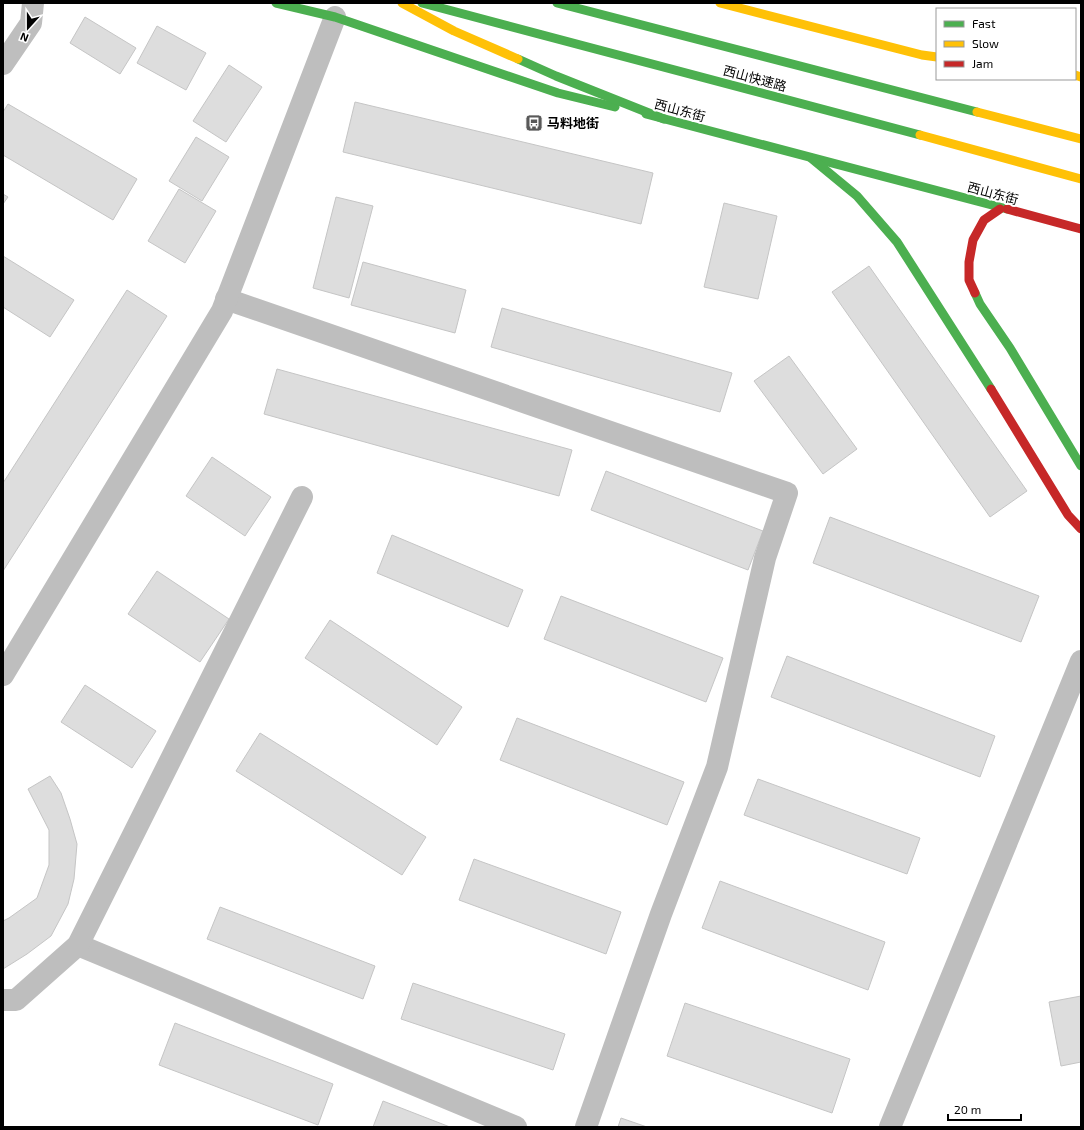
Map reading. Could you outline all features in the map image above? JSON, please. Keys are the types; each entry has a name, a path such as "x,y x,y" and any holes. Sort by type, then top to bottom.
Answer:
{"main road":[{"name":"西山东街","path":"276,3 335,17 558,93 664,119 1000,209 1081,229"},
{"path":"402,3 454,31 556,76 664,119"},
{"name":"西山快速路","path":"422,3 940,140 1081,180"},
{"name":"西山快速路","path":"557,3 1081,139"},
{"path":"720,3 922,55 936,56"},
{"path":"811,158 857,196 896,242 970,356 1068,515 1081,529"},
{"path":"1000,209 984,220 973,240 969,262 969,280 980,304 1010,348 1081,466"}],"street":[{"path":"3,64 31,23 33,3"},
{"path":"3,675 222,311 335,17"},
{"path":"226,299 787,493 764,558 717,767 661,914 586,1127"},
{"path":"3,1000 16,1000 78,945 302,497"},
{"path":"890,1127 1081,661"},
{"path":"78,945 516,1127"}],"building":[{"path":"85,17 136,48 120,74 70,43"},
{"path":"157,26 206,53 186,90 137,63"},
{"path":"229,65 262,87 226,142 193,121"},
{"path":"355,102 653,173 641,224 343,152"},
{"path":"8,104 137,179 113,220 3,155 3,112"},
{"path":"196,137 229,157 202,201 169,181"},
{"path":"179,189 216,211 185,263 148,241"},
{"path":"3,194 8,197 3,204"},
{"path":"336,197 373,206 349,298 313,288"},
{"path":"724,203 777,216 758,299 704,287"},
{"path":"3,256 74,300 50,337 3,307"},
{"path":"363,262 466,290 455,333 351,305"},
{"path":"869,266 1027,491 990,517 832,292"},
{"path":"127,290 167,316 3,571 3,483"},
{"path":"502,308 732,373 720,412 491,347"},
{"path":"789,356 857,449 823,474 754,381"},
{"path":"277,369 572,450 559,496 264,414"},
{"path":"212,457 271,497 245,536 186,496"},
{"path":"606,471 763,531 748,570 591,510"},
{"path":"830,517 1039,596 1021,642 813,563"},
{"path":"392,535 523,590 508,627 377,573"},
{"path":"157,571 229,619 200,662 128,614"},
{"path":"561,596 723,658 706,702 544,639"},
{"path":"330,620 462,707 437,745 305,658"},
{"path":"787,656 995,736 980,777 771,697"},
{"path":"85,685 156,731 132,768 61,722"},
{"path":"517,718 684,782 667,825 500,760"},
{"path":"260,733 426,837 402,875 236,771"},
{"path":"50,776 61,793 77,844 74,879 68,904 51,936 27,954 3,969 3,921 37,898 49,865 49,830 28,789"},
{"path":"758,779 920,838 907,874 744,815"},
{"path":"474,859 621,912 606,954 459,900"},
{"path":"720,881 885,942 868,990 702,928"},
{"path":"220,907 375,966 363,999 207,939"},
{"path":"413,983 565,1034 553,1070 401,1019"},
{"path":"1081,996 1081,1062 1061,1066 1049,1002"},
{"path":"685,1003 850,1059 832,1113 667,1056"},
{"path":"175,1023 333,1084 318,1125 159,1065"},
{"path":"383,1101 450,1127 373,1127"},
{"path":"621,1118 647,1127 618,1127"}],"traffic: fast":[{"path":"276,3 335,17 558,93 615,107"},
{"path":"422,3 920,135"},
{"path":"557,3 977,112"},
{"path":"518,59 556,76 664,119"},
{"path":"646,114 1007,209"},
{"path":"811,158 857,196 897,242 991,389"},
{"path":"975,293 980,304 1010,348 1081,466"}],"traffic: slow":[{"path":"402,3 454,31 518,59"},
{"path":"720,3 922,55 936,57"},
{"path":"1076,75 1081,77"},
{"path":"977,112 1081,139"},
{"path":"920,135 1081,179"}],"traffic: jam":[{"path":"975,293 969,280 969,262 973,240 984,220 1000,209"},
{"path":"1007,209 1081,229"},
{"path":"991,389 1068,515 1081,529"}],"place":[{"name":"马料地街","path":"534,123"}]}
